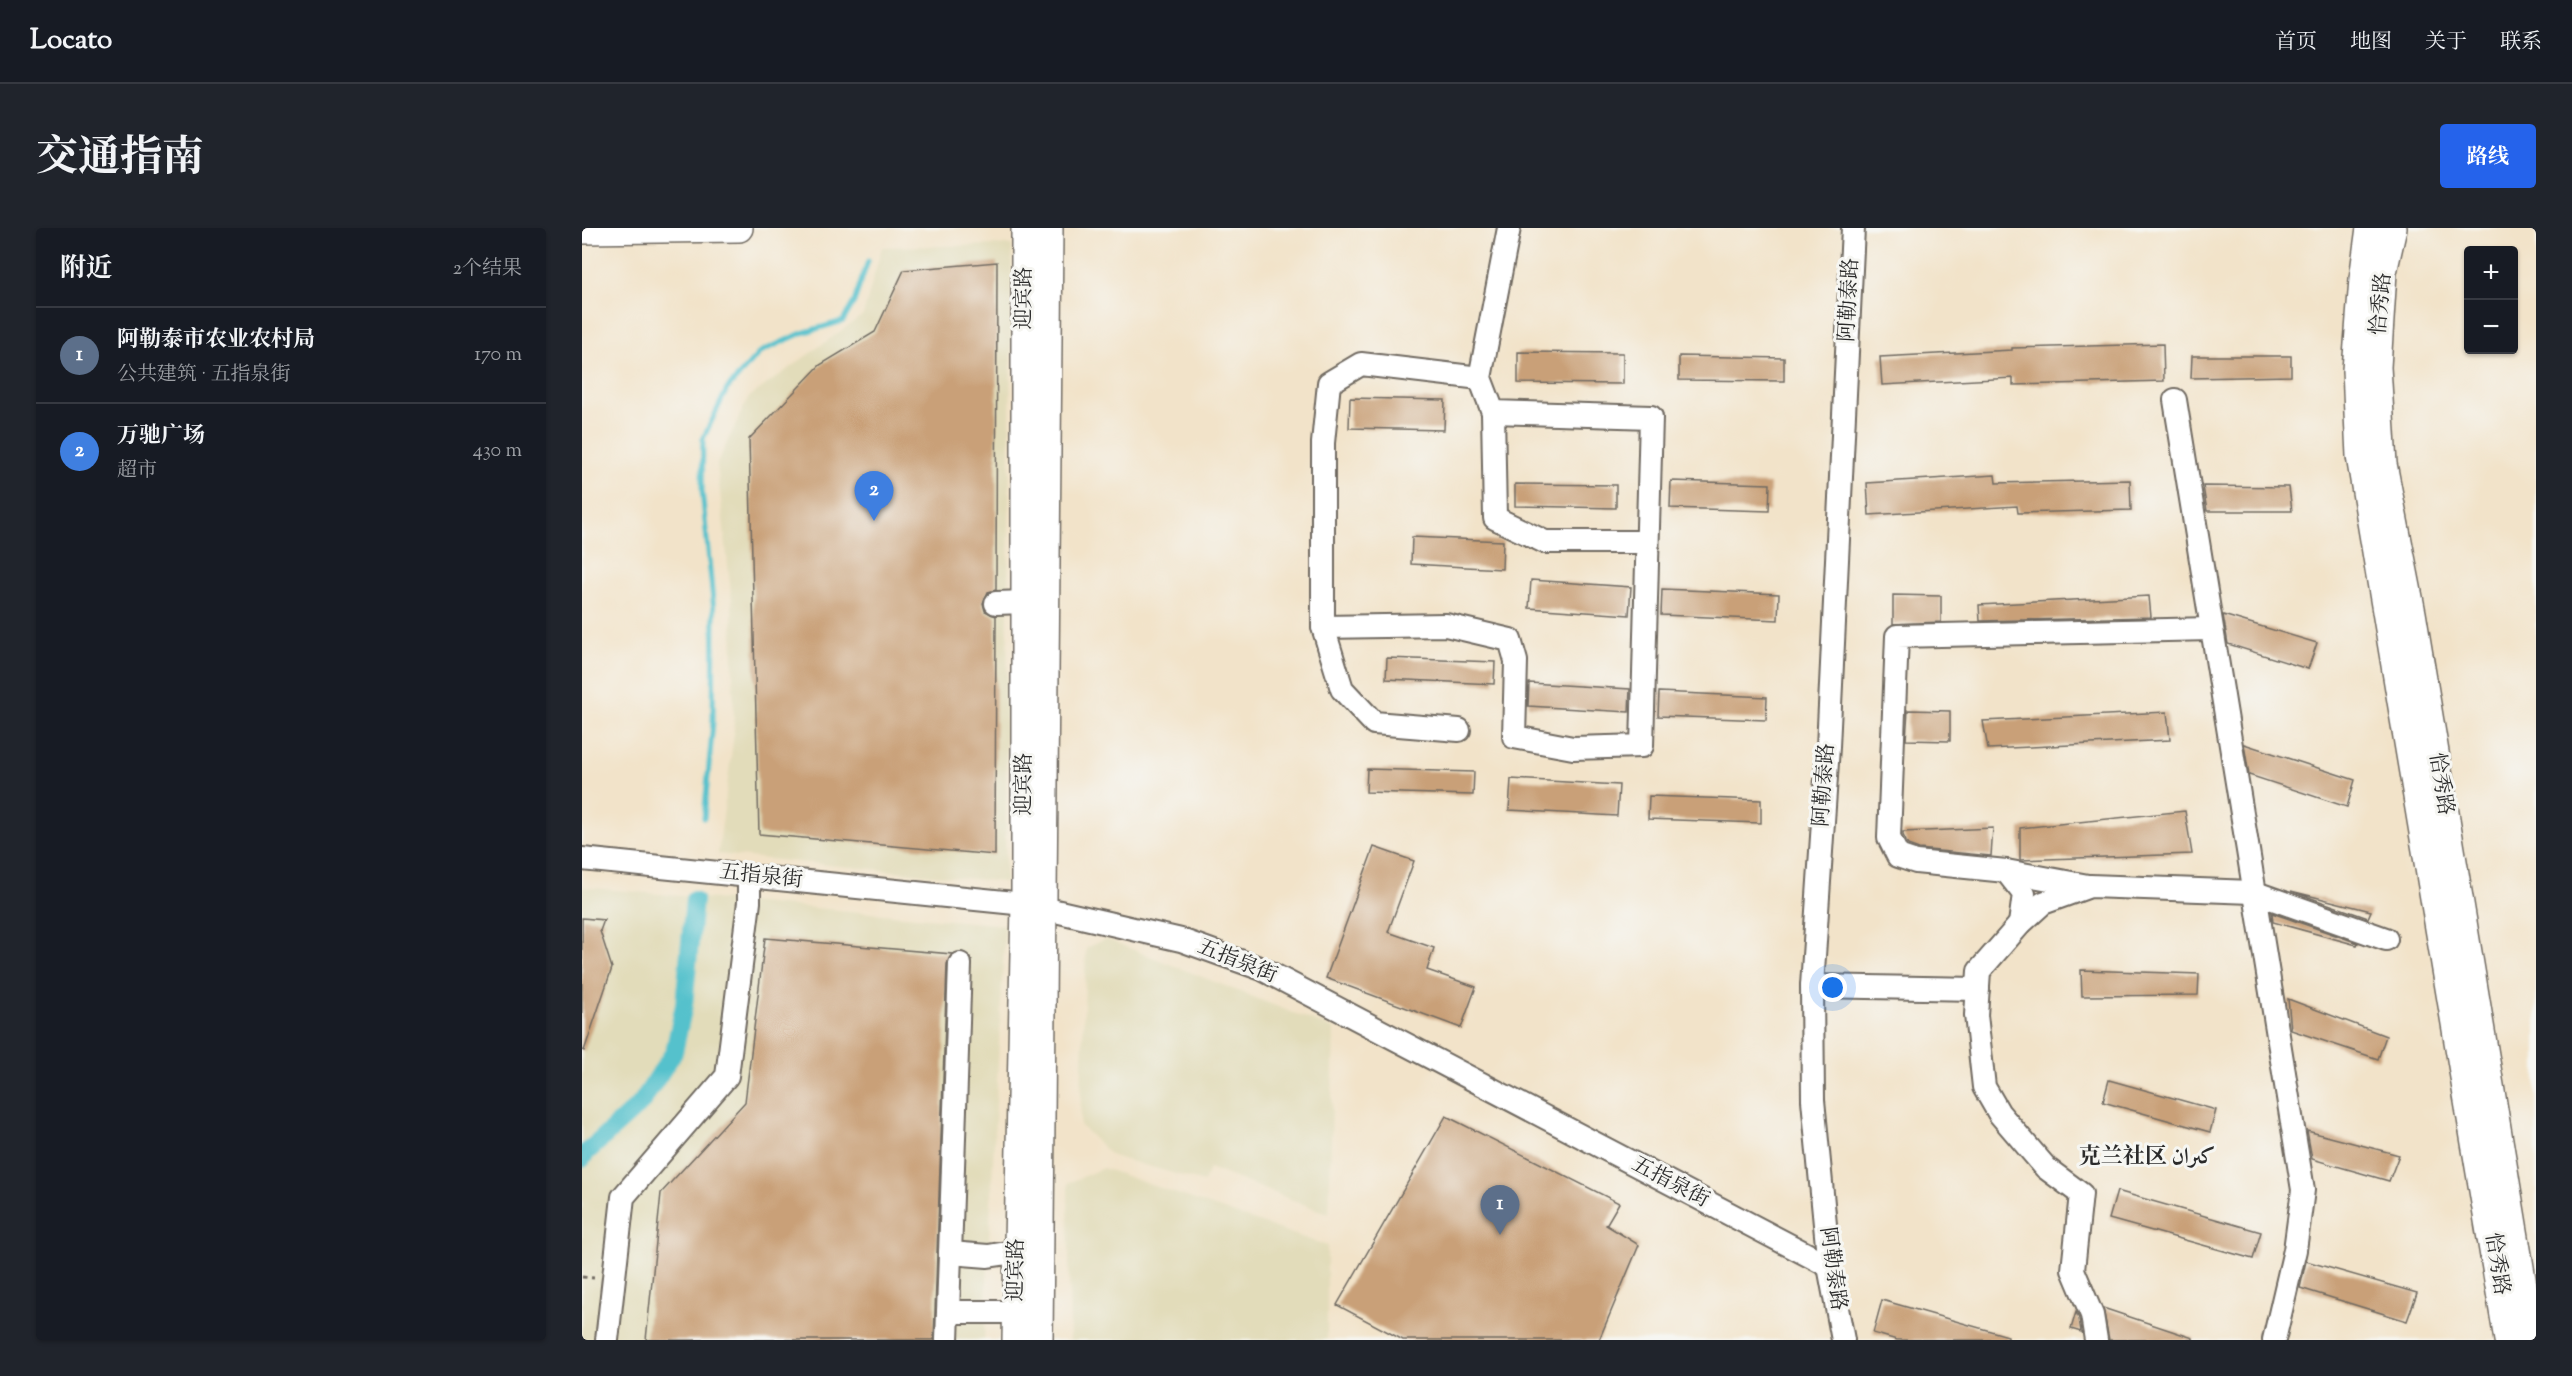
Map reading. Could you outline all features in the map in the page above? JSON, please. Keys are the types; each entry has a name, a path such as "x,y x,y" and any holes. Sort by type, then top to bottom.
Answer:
{"main road":[{"path":"582,230 740,228"},
{"name":"迎宾路","path":"1025,228 1025,603 1034,906"},
{"name":"迎宾路","path":"1016,1340 1028,1312 1034,906 1050,228"},
{"name":"恰秀路","path":"2370,228 2363,279 2356,370 2360,456 2508,1340"},
{"name":"恰秀路","path":"2393,228 2383,272 2378,367 2383,465 2393,527 2412,613 2532,1340"},
{"name":"迎宾路","path":"1028,1312 1039,1340"}],"street":[{"path":"1509,228 1480,378 1493,412 1495,518 1545,542 1647,542"},
{"name":"阿勒泰路","path":"1843,1340 1829,1266 1814,1100 1812,987 1828,747 1853,228"},
{"path":"1459,730 1374,723 1342,689 1323,627 1323,443 1329,383 1361,364 1480,378"},
{"path":"2175,400 2303,1190 2295,1250 2274,1340"},
{"path":"1323,627 1446,625 1510,640 1516,661 1514,737 1573,748 1642,746 1651,417 1493,412"},
{"path":"996,603 1025,603"},
{"path":"2211,629 1897,636 1889,838 1898,856 1916,862 2006,871 2090,886 2253,892 2386,939"},
{"name":"五指泉街","path":"582,859 1034,906 1181,940 1262,969 1829,1266"},
{"path":"2006,871 2024,894 2020,924"},
{"path":"607,1340 623,1197 727,1076 749,902 749,876"},
{"path":"2090,886 2043,903 2020,924 1979,971 1976,1015 1984,1087 1999,1113 2046,1168 2081,1194 2073,1270 2092,1315 2096,1340"},
{"path":"947,1340 960,964"},
{"path":"1812,987 1978,989"},
{"path":"950,1253 988,1256 1029,1249"},
{"path":"948,1312 1028,1312"}],"shaded area":[{"path":"1012,245 1005,882 718,854 734,734 732,602 717,464 748,398 863,315 882,247"},
{"path":"582,887 1005,925 984,1340 582,1340"},
{"path":"1106,939 1334,1029 1329,1214 1209,1168 1204,1182 1112,1156 1080,1125 1086,948"},
{"path":"1103,1168 1327,1246 1327,1340 1070,1340 1068,1183"}],"building":[{"path":"997,262 996,590 988,592 983,603 985,611 996,616 995,855 759,834 749,439 820,365 875,332 904,270"},
{"path":"2163,344 2164,381 2013,385 2013,378 1882,385 1880,357 2012,350 2012,348"},
{"path":"1518,352 1623,353 1623,384 1518,383"},
{"path":"1679,356 1784,358 1784,381 1679,380"},
{"path":"2192,356 2291,356 2291,376 2191,378"},
{"path":"1350,398 1445,400 1444,430 1349,428"},
{"path":"1995,475 1996,483 2130,480 2131,510 2018,513 2017,506 1869,515 1867,483"},
{"path":"1671,481 1770,484 1769,511 1670,508"},
{"path":"1515,484 1616,485 1616,508 1515,506"},
{"path":"2203,486 2289,487 2292,511 2207,511"},
{"path":"1412,537 1503,541 1502,569 1411,564"},
{"path":"1531,580 1631,587 1629,615 1529,608"},
{"path":"1662,589 1779,594 1778,620 1661,615"},
{"path":"1893,595 1941,596 1941,622 1893,624"},
{"path":"2149,596 2151,617 1980,621 1979,605"},
{"path":"2223,615 2317,643 2308,669 2228,644"},
{"path":"1387,658 1495,662 1494,684 1386,679"},
{"path":"1529,683 1630,689 1629,712 1528,706"},
{"path":"1659,692 1767,697 1766,720 1658,716"},
{"path":"1908,710 1950,711 1950,741 1906,740"},
{"path":"2167,712 2170,740 1988,749 1983,721"},
{"path":"2244,744 2355,780 2347,807 2249,775"},
{"path":"1367,769 1474,772 1473,795 1366,792"},
{"path":"1511,779 1619,785 1617,816 1509,810"},
{"path":"1649,796 1761,800 1761,823 1648,819"},
{"path":"2185,811 2192,854 2020,860 2020,828"},
{"path":"1993,828 1991,856 1919,849 1908,845 1903,835 1903,832"},
{"path":"1374,847 1414,861 1388,932 1434,948 1427,970 1476,987 1461,1028 1326,978"},
{"path":"2291,891 2371,911 2368,918"},
{"path":"2272,913 2358,943 2357,945 2273,922"},
{"path":"582,918 604,920 600,931 612,968 584,1051 582,1050"},
{"path":"765,938 952,954 947,964 934,1340 646,1340 661,1193 745,1102"},
{"path":"2081,970 2199,974 2198,995 2082,996"},
{"path":"2288,999 2386,1036 2378,1059 2291,1030"},
{"path":"2109,1080 2216,1110 2210,1132 2103,1102"},
{"path":"1446,1116 1619,1203 1606,1225 1639,1245 1599,1340 1403,1340 1337,1305"},
{"path":"2307,1131 2399,1155 2389,1181 2312,1159"},
{"path":"2117,1191 2261,1232 2253,1259 2109,1219"},
{"path":"2306,1261 2417,1293 2407,1321 2300,1288"},
{"path":"1882,1300 2008,1336 2008,1340 1897,1340 1873,1333"},
{"path":"2103,1308 2193,1338 2193,1340 2109,1340"},
{"path":"2076,1312 2079,1319 2081,1332 2071,1329"}],"waterway":[{"path":"704,818 713,722 714,611 702,490 703,439 727,389 760,352 802,333 843,321 854,302 868,261"},
{"path":"582,1159 641,1103 674,1052 684,1005 694,900"}],"place":[{"name":"万驰广场","path":"874,521"},
{"name":"阿勒泰市农业农村局","path":"1500,1235"}],"district":[{"name":"克兰社区 كىران","path":"2147,1158"}]}
